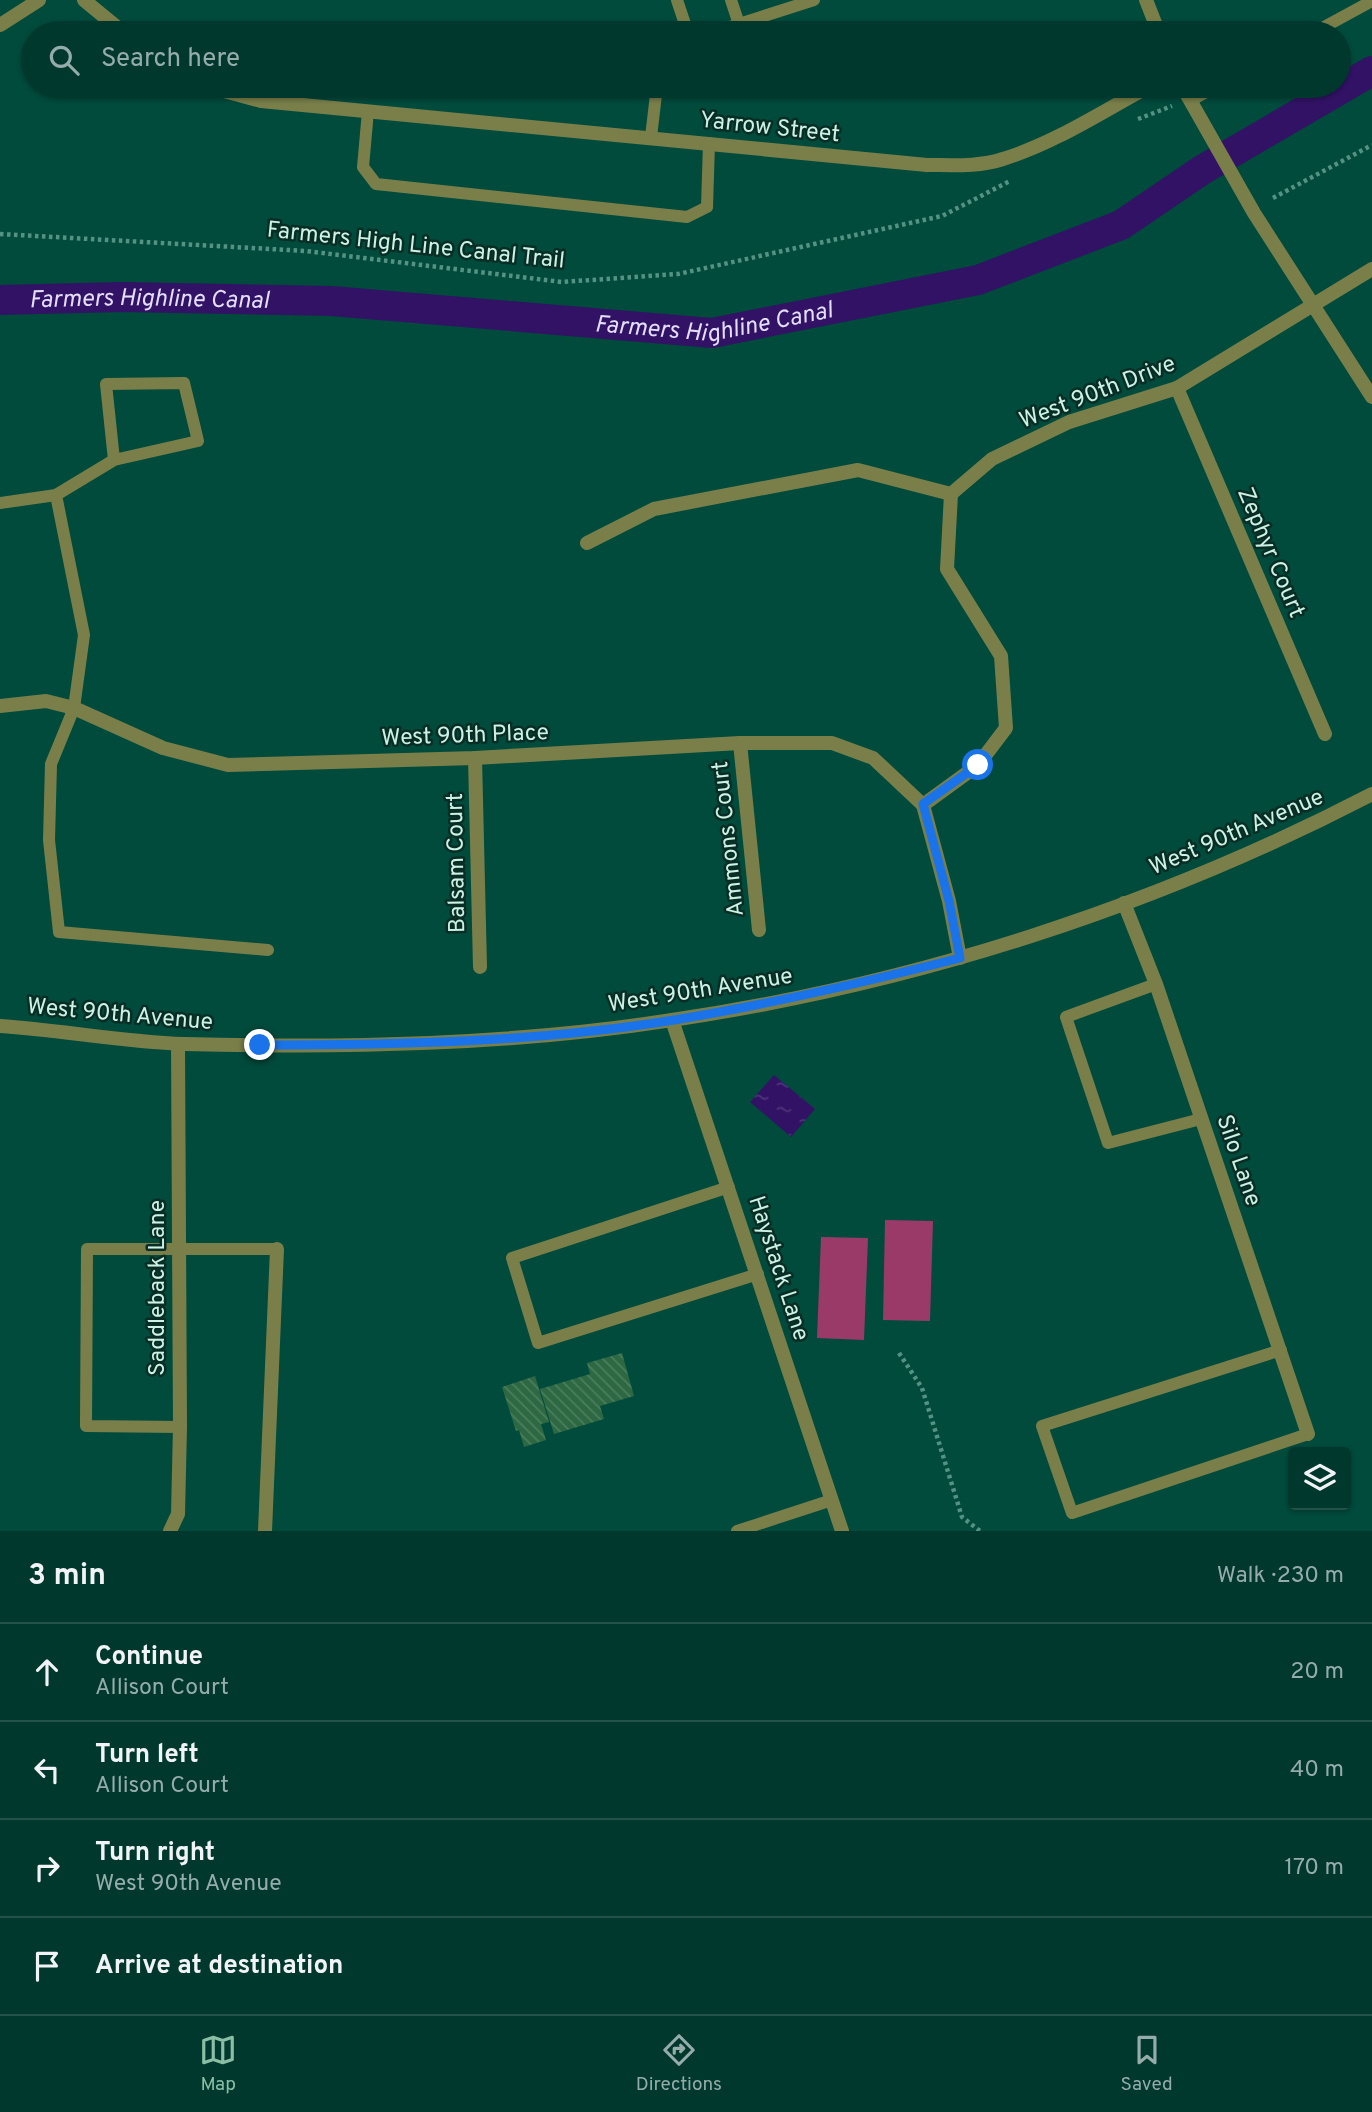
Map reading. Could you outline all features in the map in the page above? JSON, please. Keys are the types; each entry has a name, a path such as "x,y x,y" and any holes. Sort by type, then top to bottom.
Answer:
{"street":[{"path":"0,25 39,0"},
{"path":"84,0 109,21"},
{"path":"1146,0 1155,21"},
{"name":"Yarrow Street","path":"250,98 928,165 965,165 1002,160 1035,147 1127,98"},
{"path":"1188,98 1235,183 1315,304 1372,397"},
{"name":"West 90th Drive","path":"951,494 992,459 1069,422 1178,388 1372,269"},
{"name":"Zephyr Court","path":"1178,388 1325,734"},
{"path":"587,543 654,509 858,470 951,494 947,569 1001,656 1006,728 978,765 923,804 949,901 960,958"},
{"name":"West 90th Place","path":"0,706 46,701 74,708 163,748 228,765 475,758 740,743 832,743 873,758 923,804"},
{"name":"Ammons Court","path":"740,743 759,930"},
{"name":"Balsam Court","path":"475,758 480,967"},
{"name":"West 90th Avenue","path":"0,1026 178,1044 394,1045 494,1040 672,1020 857,985 960,958 1124,903 1233,861 1372,794"},
{"name":"Silo Lane","path":"1124,903 1156,984 1282,1350 1308,1434"},
{"name":"Haystack Lane","path":"672,1020 842,1531"},
{"name":"Saddleback Lane","path":"170,1531 178,1514 180,1427 178,1044"},
{"path":"265,1531 277,1249"}],"lane":[{"path":"677,0 684,21"},
{"path":"732,0 738,21"},
{"path":"748,21 814,0"},
{"path":"1335,21 1372,1"},
{"path":"651,137 656,98"},
{"path":"1190,101 1195,98"},
{"path":"368,111 363,167 376,184 687,217 707,207 709,143"},
{"path":"0,503 56,495 114,460 198,441 184,383 106,384 114,460"},
{"path":"56,495 84,635 74,708 51,764 49,840 59,932 268,950"},
{"path":"1156,984 1066,1017 1108,1143 1201,1119"},
{"path":"729,1186 512,1258 538,1343 758,1274"},
{"path":"180,1427 86,1426 87,1249 277,1249"},
{"path":"1282,1350 1042,1426 1072,1513 1308,1434"},
{"path":"737,1531 832,1500"}],"path":[{"path":"1126,125 1190,101"},
{"path":"1273,198 1372,145"},
{"name":"Farmers High Line Canal Trail","path":"0,234 306,251 575,281 678,274 942,216 1021,176"},
{"path":"899,1353 922,1388 962,1517 980,1531"}],"shaded area":[{"path":"885,1220 933,1221 930,1321 883,1320"},
{"path":"821,1237 868,1238 864,1340 817,1338"}],"water":[{"path":"774,1075 815,1109 791,1137 750,1102"}],"building":[{"path":"622,1353 634,1396 600,1406 604,1419 554,1434 540,1389 590,1374 587,1363"},
{"path":"535,1376 549,1422 541,1424 546,1440 524,1447 502,1387"}],"waterway":[{"name":"Farmers Highline Canal","path":"1351,83 1372,71"},
{"name":"Farmers Highline Canal","path":"0,300 122,297 331,301 712,333 978,280 1121,225 1202,170 1326,98"}],"route":[{"path":"260,1045 394,1045 494,1040 672,1020 857,985 960,958 949,901 923,804 978,765"}]}
